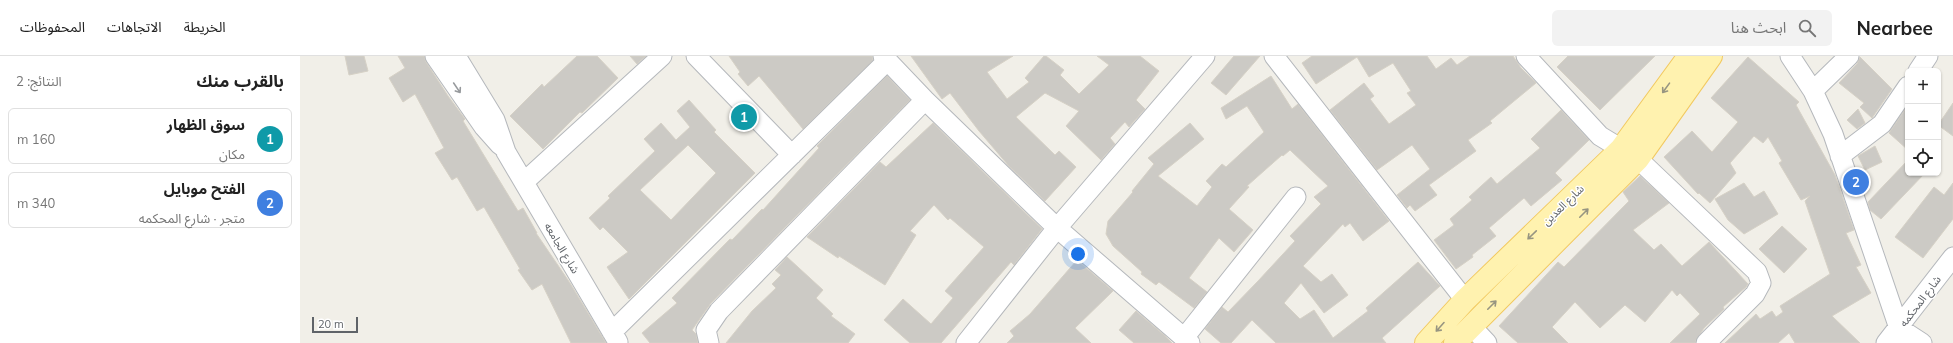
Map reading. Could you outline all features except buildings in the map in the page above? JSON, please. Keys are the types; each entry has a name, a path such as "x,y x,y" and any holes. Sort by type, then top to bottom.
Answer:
{"main road":[{"name":"شارع العدين","path":"1426,343 1465,300 1630,154 1689,56"},
{"name":"شارع العدين","path":"1455,343 1630,154 1711,56"}],"street":[{"name":"شارع الجامعه","path":"436,56 484,127 506,152 615,338"},
{"name":"شارع الجامعه","path":"456,56 495,120 506,152"},
{"path":"524,182 662,56"},
{"path":"696,56 792,155"},
{"path":"966,343 1057,228 1205,56"},
{"path":"1274,56 1465,300"},
{"path":"1790,56 1813,91 1833,134 1902,336 1922,343"},
{"path":"1813,91 1849,56"},
{"path":"1920,68 1928,56"},
{"path":"1528,57 1600,136 1630,154 1757,272 1761,284 1755,294 1706,343"},
{"path":"615,338 885,58 925,100 1057,228 1187,340 1296,196"},
{"path":"1840,156 1882,124 1905,90"},
{"path":"709,343 706,330 719,311 925,100"},
{"name":"شارع المحكمه","path":"1886,343 1902,336 1953,257"},
{"path":"1471,326 1487,343"}],"place":[{"name":"سوق الظهار","path":"744,117"},
{"name":"الفتح موبايل","path":"1856,182"}]}
